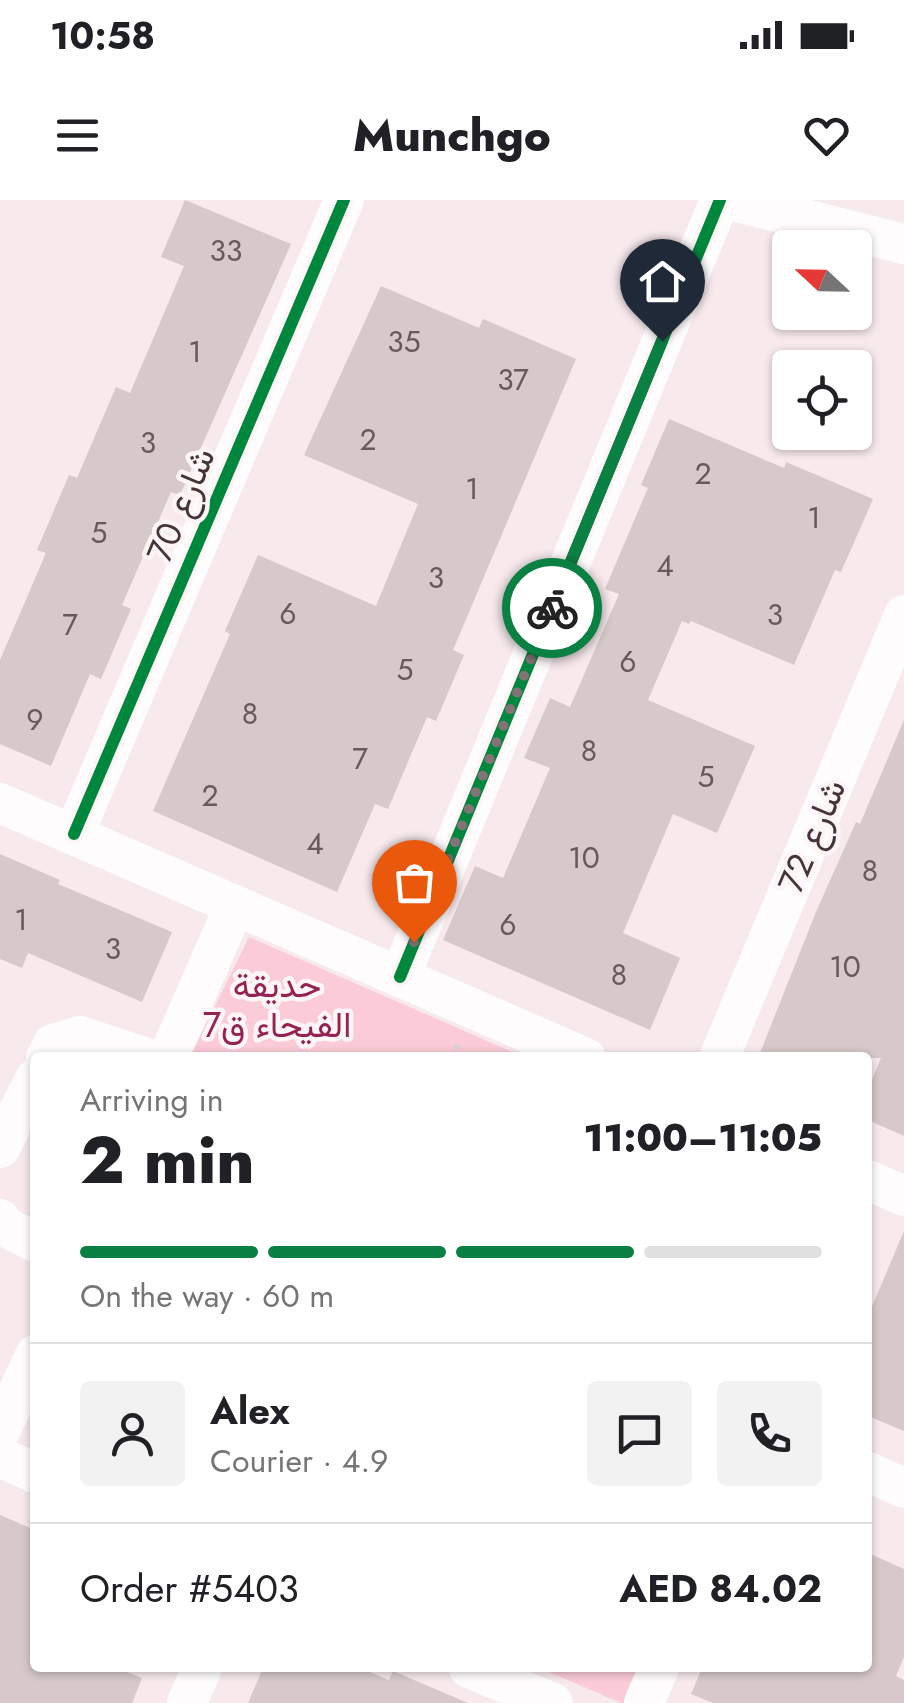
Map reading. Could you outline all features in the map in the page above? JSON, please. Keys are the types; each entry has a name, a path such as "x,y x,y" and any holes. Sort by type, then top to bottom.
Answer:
{"street":[{"name":"شارع 70","path":"74,834 344,200"},
{"path":"400,977 720,200"},
{"path":"729,200 904,244"},
{"name":"شارع 72","path":"722,1052 904,615"},
{"path":"0,802 572,1052"},
{"path":"171,1052 235,905"},
{"path":"49,1052 53,1044 80,1036 129,1052"},
{"path":"0,1148 30,1089"},
{"path":"872,1182 904,1196"},
{"path":"0,1219 4,1226 30,1239"},
{"path":"0,1432 30,1365"},
{"path":"0,1457 30,1472"},
{"path":"872,1474 904,1488"},
{"path":"187,1703 200,1672"},
{"path":"477,1672 547,1702"},
{"path":"644,1703 657,1672"}],"green space":[{"name":"حديقة الفيحاء ق7","path":"249,937 513,1052 192,1052"},
{"path":"549,1672 645,1672 632,1703 621,1703"}],"building":[{"path":"185,200 291,244 180,495 171,492 122,605 131,609 101,679 90,674 51,766 0,744 0,660 46,553 37,550 69,475 77,478 116,387 130,393 184,266 161,257"},
{"path":"381,286 479,328 483,319 576,359 453,650 464,655 436,721 427,717 388,809 375,804 337,892 153,811 230,634 225,631 258,555 376,606 418,504 304,455"},
{"path":"669,419 784,468 786,462 873,499 841,572 835,570 794,665 691,621 682,621 648,700 755,746 717,833 673,814 623,933 680,958 650,1030 443,940 475,866 503,878 550,768 524,758 550,698 570,707 619,594 605,589 648,488 641,485"},
{"path":"904,720 904,1136 872,1122 872,1079 881,1058 872,1058 872,1052 760,1052 816,912 856,822 860,824"},
{"path":"0,854 60,880 58,884 172,932 142,1002 28,953 22,968 0,959"},
{"path":"904,1231 904,1431 872,1418 872,1307"},
{"path":"0,1515 30,1528 30,1672 127,1672 142,1678 132,1703 0,1703"},
{"path":"872,1555 904,1569 904,1657 896,1676 904,1680 904,1703 713,1703 691,1694 700,1672 872,1672"},
{"path":"261,1672 370,1672 389,1680 395,1672 468,1703 248,1703"}],"cycle path":[{"path":"74,834 344,200"},
{"path":"400,977 720,200"}],"way so far":[{"path":"414,942 552,608"}],"route":[{"path":"552,608 662,341"}]}
